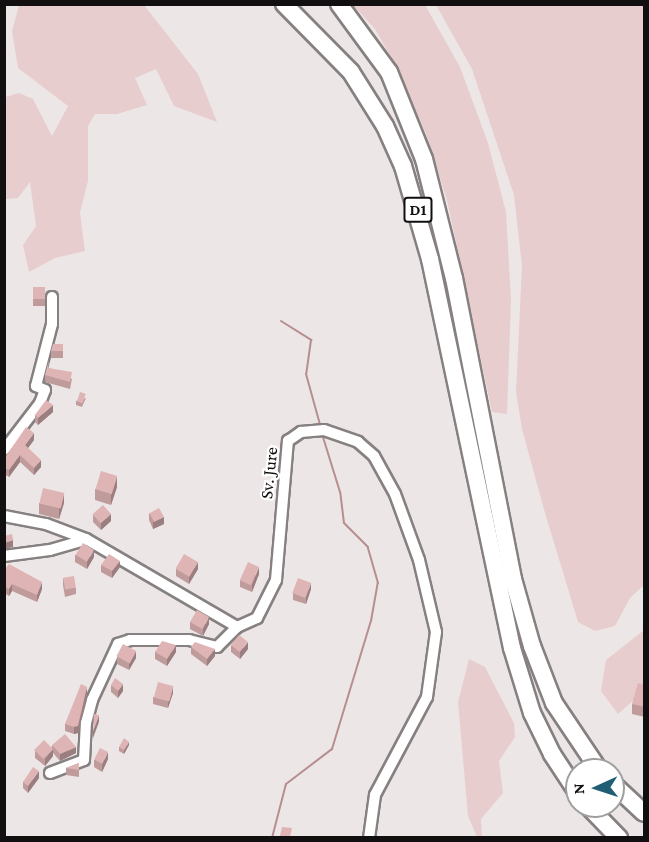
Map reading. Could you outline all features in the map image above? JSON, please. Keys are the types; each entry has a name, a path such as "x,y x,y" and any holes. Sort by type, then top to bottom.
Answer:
{"highway":[{"name":"D1","path":"284,4 351,72 385,126 403,166 430,259 512,648 532,713 552,754 565,774"},
{"name":"D1","path":"339,4 380,56 415,133 454,278 513,579 532,646 554,703 574,738 590,758"},
{"path":"625,796 638,808"},
{"path":"600,818 618,837"}],"street":[{"path":"4,450 40,403 45,390 36,386 52,324 52,297"},
{"name":"Sv. Jure","path":"237,627 257,618 276,580 288,441 301,432 320,430 358,442 374,456 384,475 419,560 436,632 427,697 375,795 369,837"},
{"path":"4,516 46,524 86,539 237,627 217,647 189,640 130,640 118,644 92,700 86,723 84,760 50,773"},
{"path":"4,556 50,550 86,539"}],"shaded area":[{"path":"19,5 144,5 198,74 217,122 174,106 156,69 135,78 147,105 117,114 95,114 88,126 88,181 80,213 85,251 55,258 29,272 23,245 36,226 30,182 18,198 5,199 5,97 19,93 33,99 52,136 68,106 18,68 12,31"},
{"path":"353,5 425,5 460,67 488,143 506,212 511,299 507,414 492,412 447,200 426,134 399,71 375,29"},
{"path":"436,5 644,5 644,585 630,598 615,626 595,631 578,622 545,513 522,429 516,392 522,266 514,195 472,69"},
{"path":"644,630 644,691 618,714 601,691 606,660"},
{"path":"469,659 485,667 514,723 515,737 499,761 503,793 481,819 482,837 477,837 468,816 458,702"}],"building":[{"path":"33,287 45,287 45,299 33,299"},
{"path":"53,344 63,344 63,351 51,351"},
{"path":"49,360 48,368 72,372 70,382 45,375"},
{"path":"80,392 86,394 83,403 77,402"},
{"path":"46,400 53,405 38,418 35,415"},
{"path":"26,427 34,433 25,445 41,460 34,468 20,455 9,470 4,468 4,459"},
{"path":"101,471 117,476 112,494 95,489"},
{"path":"43,488 64,493 61,509 39,504"},
{"path":"103,505 111,514 101,523 93,514"},
{"path":"159,508 164,517 154,522 149,513"},
{"path":"12,534 13,540 4,543 4,536"},
{"path":"83,543 94,550 87,562 76,555"},
{"path":"109,554 120,561 112,571 101,565"},
{"path":"184,554 198,562 189,577 176,569"},
{"path":"248,562 259,567 251,585 240,580"},
{"path":"9,564 42,582 37,595 12,584 9,589 4,586 4,570"},
{"path":"74,576 76,588 65,590 63,578"},
{"path":"298,578 311,583 305,598 292,593"},
{"path":"197,610 209,617 202,629 190,622"},
{"path":"239,635 248,642 240,652 231,645"},
{"path":"162,641 176,645 167,659 155,652"},
{"path":"195,642 215,649 207,659 191,647"},
{"path":"123,644 136,651 130,663 116,656"},
{"path":"115,678 123,684 118,691 111,685"},
{"path":"158,682 173,686 169,702 154,697"},
{"path":"638,683 645,685 645,707 632,704"},
{"path":"81,684 87,687 78,726 74,727 65,724"},
{"path":"94,714 99,715 93,731"},
{"path":"65,734 76,747 60,754 52,745"},
{"path":"124,738 129,742 124,750 119,747"},
{"path":"44,740 53,749 43,759 34,750"},
{"path":"100,748 108,752 102,764 94,760"},
{"path":"79,763 79,770 66,768"},
{"path":"33,767 39,771 28,786 23,782"},
{"path":"282,827 292,828 290,837 280,836"}],"waterway":[{"path":"281,321 311,340 306,374 321,428"},
{"path":"272,838 286,784 332,749 371,621 378,583 368,547 344,523 340,492 322,434"}]}
